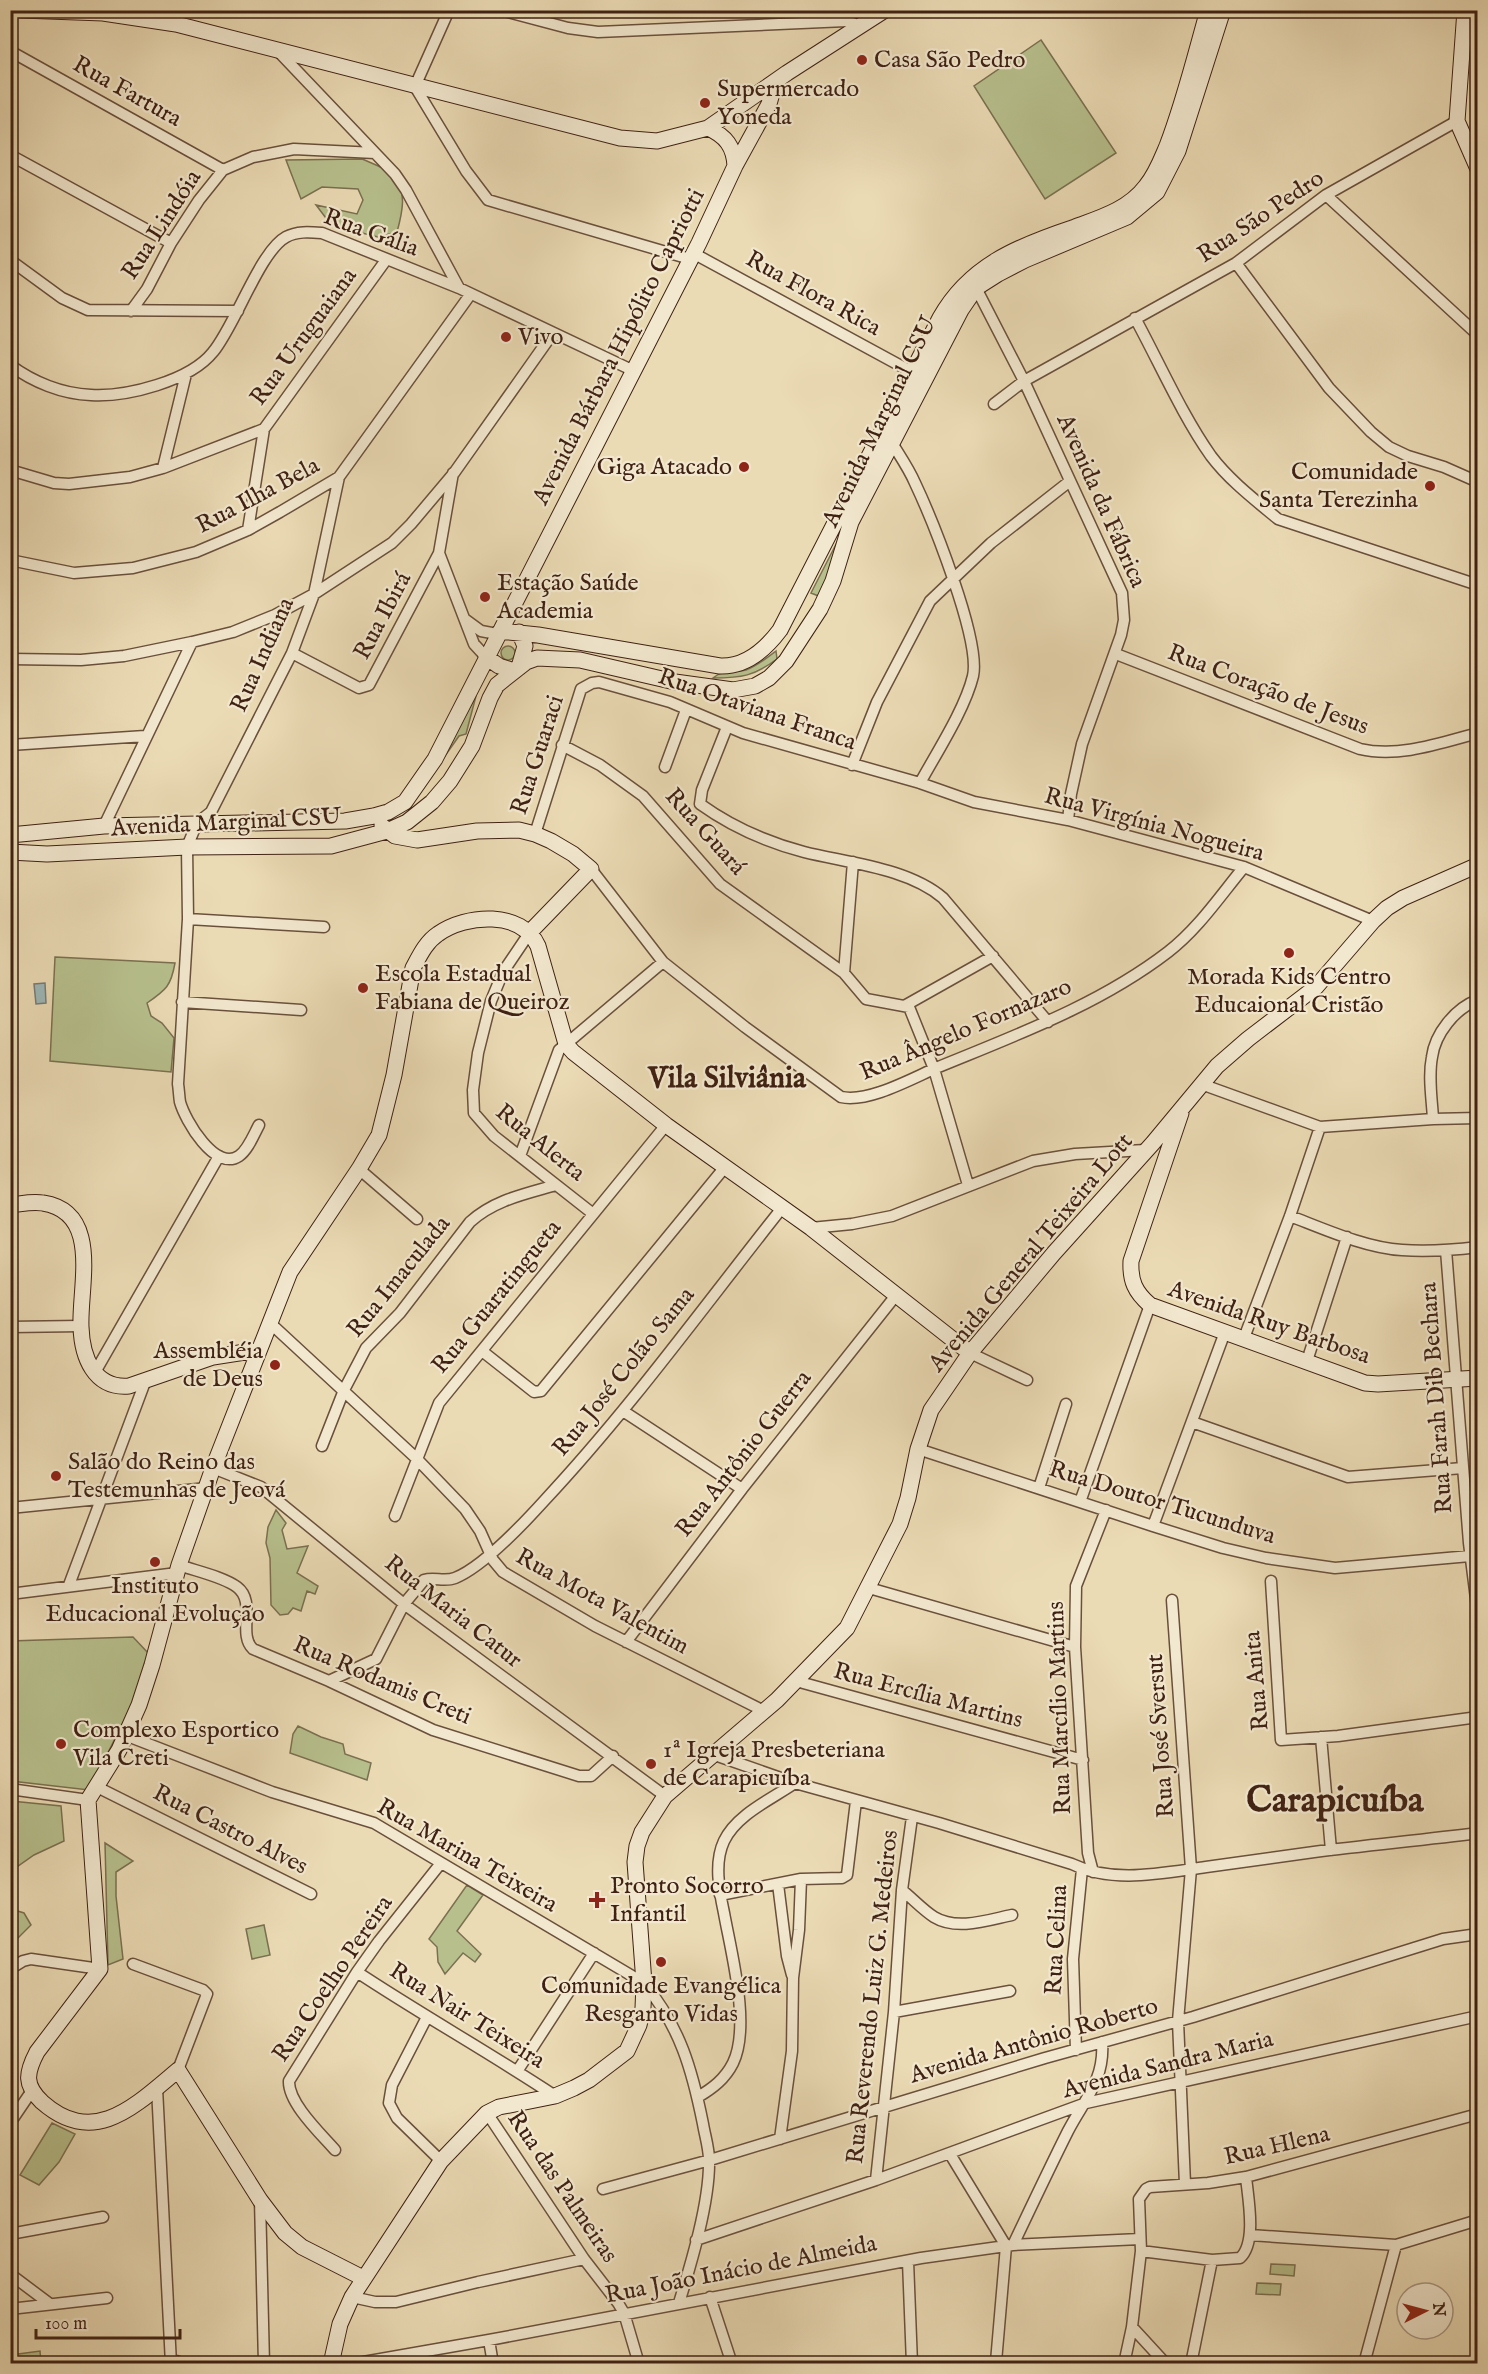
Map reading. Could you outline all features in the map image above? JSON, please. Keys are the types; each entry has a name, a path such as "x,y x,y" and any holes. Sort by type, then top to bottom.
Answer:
{"street":[{"path":"21,10 103,12 176,24 620,138 657,141 708,128 885,10"},
{"path":"416,84 449,10"},
{"path":"500,10 568,28 598,32 846,21 861,26"},
{"path":"973,283 990,264 1022,247 1120,208 1145,188 1157,169 1175,125 1208,10"},
{"path":"973,283 1127,217 1156,192 1178,151 1223,10"},
{"path":"1465,10 1457,121 1478,169"},
{"path":"276,48 375,153 406,190 459,288"},
{"name":"Rua Fartura","path":"10,51 223,170"},
{"name":"Avenida Bárbara Hipólito Capriotti","path":"499,632 634,371 735,166 769,104 775,82"},
{"name":"Rua Flora Rica","path":"416,84 417,90 466,171 488,200 692,256 912,372"},
{"name":"Rua São Pedro","path":"994,404 1024,381 1236,263 1326,195 1457,121"},
{"path":"708,128 725,139 734,156 735,166"},
{"name":"Rua Lindóia","path":"131,311 147,289 171,243 199,200 223,170 253,157 294,148 375,153"},
{"path":"10,155 171,243"},
{"path":"1326,195 1478,335"},
{"name":"Rua Gália","path":"10,365 25,376 45,385 73,393 92,395 122,393 186,374 211,354 225,336 272,249 284,238 294,234 322,233 459,288 634,371"},
{"path":"10,260 74,305 94,311 238,311"},
{"name":"Rua Uruguaiana","path":"10,470 54,483 69,484 130,477 163,468 264,429 386,260"},
{"path":"1236,263 1329,388 1371,432 1389,447 1408,456 1444,467 1478,482"},
{"name":"Avenida Marginal CSU","path":"10,852 47,854 192,835 345,821 388,812 405,802 435,759 499,632 519,633 732,666 745,662 765,648 780,630 948,304 957,291 973,283"},
{"name":"Avenida Marginal CSU","path":"10,835 104,826 331,846 387,831 407,822 432,802 450,782 472,746 489,698 497,685 516,669 537,658 556,657 580,660 675,682 733,690 755,686 769,678 786,661 813,621 833,581 851,522 973,283"},
{"name":"Avenida da Fábrica","path":"973,283 1024,381 1122,593 1124,620 1116,654 1082,744 1068,820"},
{"name":"Rua Ilha Bela","path":"10,560 74,573 133,568 186,556 248,530 339,477 470,295"},
{"path":"1136,318 1212,456 1246,492 1278,519 1478,585"},
{"path":"10,659 81,660 114,657 192,642 233,632 314,594 392,543 411,524 453,473 553,333"},
{"path":"163,468 186,374"},
{"path":"248,530 264,429"},
{"path":"892,443 919,491 965,616 970,637 973,674 964,699 920,783"},
{"path":"453,473 439,553 474,644 486,657 499,666 516,669 525,646 519,633"},
{"name":"Rua Indiana","path":"192,835 212,812 292,653 314,594 339,477"},
{"path":"852,765 877,702 930,601 991,543 1070,481"},
{"name":"Rua Ibirá","path":"292,653 359,688 369,685 439,553"},
{"path":"780,630 799,605 804,602 809,602 815,608 813,621"},
{"path":"466,620 481,631 499,632"},
{"path":"104,826 145,736 192,642"},
{"name":"Rua Coração de Jesus","path":"1116,654 1375,753 1410,749 1478,733"},
{"path":"670,702 675,682"},
{"name":"Rua Otaviana Franca","path":"581,689 592,683 610,683 670,702 727,727 920,783"},
{"name":"Rua Guaraci","path":"535,834 581,689"},
{"path":"665,767 686,710"},
{"path":"727,727 702,790 700,804 739,829 764,839 803,851 853,862 927,886 943,898 1048,1022"},
{"path":"10,745 145,736"},
{"name":"Rua Guará","path":"562,745 610,771 643,796 720,884 844,973 866,999 908,1007"},
{"name":"Rua Virgínia Nogueira","path":"920,783 974,802 1068,820 1244,867 1373,921"},
{"path":"374,816 387,831 405,839 417,840 501,829 535,834 573,854 591,869 530,932"},
{"path":"192,835 178,1083 181,1103 202,1144 219,1156 229,1158 239,1156 259,1125"},
{"path":"844,973 853,862"},
{"path":"1478,865 1403,898 1387,908 1373,921 1323,980 1248,1039 1200,1084 1320,1127 1478,1118"},
{"name":"Rua Ângelo Fornazaro","path":"591,869 663,962 745,1027 841,1097 862,1097 1048,1022 1139,974 1171,950 1203,918 1244,867"},
{"path":"188,919 324,927"},
{"path":"10,2122 31,2092 30,2071 37,2052 100,1970 88,1800 125,1735 152,1665 178,1569 213,1468 290,1272 379,1136 388,1106 413,968 420,953 436,935 464,921 495,919 522,926 530,932 538,946 566,1044 609,1082 811,1228 970,1353 1027,1380"},
{"name":"Rua Alerta","path":"530,932 503,972 490,1000 478,1053 473,1090 476,1118 494,1136 592,1213"},
{"path":"968,1185 934,1069 908,1007 993,956"},
{"path":"520,1156 555,1057 566,1044 663,962"},
{"path":"1433,1119 1431,1057 1436,1042 1454,1016 1478,1000"},
{"path":"182,1002 301,1010"},
{"name":"Avenida General Teixeira Lott","path":"331,2364 340,2324 352,2297 441,2161 487,2113 514,2102 555,2096 589,2080 627,2051 639,2025 643,2008 644,1983 635,1862 642,1832 665,1796 764,1711 841,1636 869,1588 905,1512 918,1449 931,1410 970,1353 1054,1253 1183,1107 1200,1084"},
{"name":"Avenida Ruy Barbosa","path":"1183,1107 1131,1261 1132,1284 1139,1296 1149,1305 1365,1383 1478,1378"},
{"name":"Rua Guaratingueta","path":"395,1516 439,1403 666,1125"},
{"path":"1244,1338 1290,1216 1320,1127"},
{"path":"811,1228 852,1224 892,1216 1033,1161 1145,1150"},
{"path":"94,1374 219,1156"},
{"path":"482,1351 534,1392 544,1389 725,1167"},
{"path":"359,1169 417,1219"},
{"name":"Rua Imaculada","path":"322,1446 345,1390 366,1348 400,1314 470,1222 497,1203 556,1185"},
{"path":"10,1205 45,1203 68,1214 77,1226 85,1268 81,1326 83,1346 94,1374 107,1383 122,1387 146,1382 213,1357 258,1350"},
{"name":"Rua José Colão Sama","path":"329,1682 376,1659 404,1604 424,1580 454,1578 490,1554 523,1525 623,1411 782,1208"},
{"path":"1290,1216 1347,1237 1403,1251 1478,1247"},
{"path":"1307,1361 1347,1237"},
{"name":"Rua Farah Dib Bechara","path":"1446,1250 1463,1468 1473,1543 1470,1556 1478,1615"},
{"name":"Rua Antônio Guerra","path":"626,1642 742,1489 897,1294"},
{"path":"1080,1502 1149,1305"},
{"name":"Rua Mota Valentim","path":"269,1322 416,1458 474,1521 497,1568 626,1642 764,1711"},
{"path":"10,1327 81,1326"},
{"path":"1153,1526 1225,1332"},
{"path":"69,1585 146,1382"},
{"path":"1039,1488 1066,1404"},
{"path":"623,1411 742,1489"},
{"path":"1192,1422 1348,1477 1463,1468"},
{"name":"Rua Doutor Tucunduva","path":"918,1449 1239,1552 1313,1567 1353,1568 1470,1556"},
{"name":"Rua Maria Catur","path":"213,1468 261,1487 404,1604 665,1796"},
{"path":"10,1508 207,1488"},
{"name":"Rua Marcílio Martins","path":"1087,1871 1088,1853 1075,1647 1076,1586 1106,1510"},
{"path":"10,1594 178,1569"},
{"name":"Rua Rodamis Creti","path":"178,1569 231,1584 243,1593 246,1604 247,1639 253,1649 434,1730 579,1776 591,1776 613,1756"},
{"name":"Rua Anita","path":"1271,1581 1281,1740 1321,1737"},
{"path":"869,1588 1075,1647"},
{"name":"Rua José Sversut","path":"1172,1600 1191,1869 1178,2021 1185,2184"},
{"name":"Rua Ercília Martins","path":"796,1681 1083,1760"},
{"path":"1331,1850 1321,1737 1478,1717"},
{"name":"Rua Marina Teixeira","path":"125,1735 272,1792 374,1822 644,1983 665,2008 675,2028 698,2097 710,2160 696,2240 679,2303"},
{"path":"712,1754 795,1783 1072,1864 1087,1871 1118,1875 1191,1869 1478,1833"},
{"path":"698,2097 718,2084 727,2073 738,2048 737,1990 720,1895 720,1852 725,1839 744,1817 795,1783"},
{"name":"Rua Castro Alves","path":"97,1787 311,1894"},
{"path":"10,1789 88,1800"},
{"path":"720,1895 801,1879 842,1878 847,1875 856,1801"},
{"name":"Rua Reverendo Luiz G. Medeiros","path":"876,2180 894,2012 902,1890 912,1817"},
{"name":"Rua Coelho Pereira","path":"335,2150 301,2110 291,2091 289,2081 357,1972 441,1863"},
{"name":"Rua Celina","path":"1076,2050 1073,1959 1087,1871"},
{"path":"780,2139 792,2051 793,1978 799,1930 801,1879"},
{"path":"778,1884 787,1956 793,1978"},
{"path":"902,1890 933,1917 943,1922 969,1923 1012,1916"},
{"name":"Avenida Antônio Roberto","path":"603,2189 710,2160 885,2106 1178,2021 1443,1939 1478,1934"},
{"path":"518,2070 594,1953"},
{"path":"10,1969 22,1961 31,1959 100,1970"},
{"path":"31,2092 56,2114 84,2124 113,2117 157,2088 178,2070 207,2000 207,1994 203,1990 134,1964"},
{"name":"Rua Nair Teixeira","path":"357,1972 427,2017 518,2070 555,2096"},
{"path":"894,2012 1010,1991"},
{"name":"Avenida Sandra Maria","path":"696,2240 951,2154 1086,2103 1478,2016"},
{"path":"427,2017 392,2085 390,2103 397,2118 441,2161"},
{"path":"996,2362 1010,2246 1069,2129 1086,2103 1104,2058 1102,2042"},
{"path":"178,2070 276,2223 293,2241 363,2278"},
{"path":"157,2088 171,2361 185,2364"},
{"name":"Rua das Palmeiras","path":"487,2113 584,2259 624,2313"},
{"name":"Rua Hlena","path":"1124,2364 1132,2327 1141,2251 1139,2199 1150,2187 1208,2183 1246,2177 1478,2114"},
{"path":"951,2154 1010,2246"},
{"path":"1141,2251 1212,2260 1236,2259 1244,2256 1250,2235 1246,2177"},
{"path":"260,2200 264,2364"},
{"path":"10,2234 103,2217"},
{"path":"1250,2235 1396,2245 1478,2220"},
{"name":"Rua João Inácio de Almeida","path":"352,2364 908,2261 1010,2246 1140,2239"},
{"path":"1364,2364 1396,2245"},
{"path":"352,2297 375,2302 396,2302 584,2259"},
{"path":"1191,2364 1212,2260"},
{"path":"908,2261 912,2364"},
{"path":"10,2274 50,2304"},
{"path":"710,2297 732,2364"},
{"path":"10,2309 107,2298"},
{"path":"624,2313 639,2364"},
{"path":"1132,2327 1166,2364"},
{"path":"489,2340 493,2364"}],"green space":[{"path":"1041,40 1116,153 1045,199 974,86"},
{"path":"362,159 386,170 398,181 402,202 397,232 378,237 329,222 316,205 357,214 363,200 358,189 322,187 301,199 286,160"},
{"path":"851,515 821,597 811,593"},
{"path":"508,646 513,648 515,653 513,658 508,660 503,658 501,653 503,648"},
{"path":"776,651 777,659 754,672 740,676 713,678 724,672 746,670 762,662"},
{"path":"476,696 466,734 459,736 440,763"},
{"path":"55,957 175,963 167,987 147,1003 151,1016 162,1023 174,1038 171,1072 50,1061"},
{"path":"276,1510 286,1523 282,1530 287,1549 308,1546 297,1573 318,1586 315,1594 307,1591 301,1611 293,1608 288,1614 280,1615 271,1605 270,1558 266,1543 268,1527"},
{"name":"Complexo Esportico Vila Creti","path":"133,1637 149,1654 131,1707 89,1790 11,1781 10,1641"},
{"path":"298,1726 343,1744 345,1754 371,1763 367,1780 290,1753 293,1734"},
{"path":"11,1801 61,1806 64,1841 34,1855 11,1871"},
{"path":"105,1843 133,1861 116,1872 116,1896 123,1959 108,1965"},
{"path":"467,1885 483,1895 457,1931 481,1954 475,1962 463,1953 445,1974 438,1962 437,1947 429,1939"},
{"path":"11,1909 24,1913 31,1925 11,1945"},
{"path":"264,1925 270,1955 252,1959 246,1929"},
{"path":"52,2123 75,2134 59,2162 39,2185 20,2175"},
{"path":"1271,2264 1295,2265 1294,2276 1270,2274"},
{"path":"1257,2283 1281,2284 1280,2295 1256,2294"},
{"path":"40,2351 41,2363 11,2363 11,2355"}],"water":[{"path":"45,983 46,1003 36,1004 34,984"}],"place":[{"name":"Casa São Pedro","path":"862,60"},
{"name":"Supermercado Yoneda","path":"705,103"},
{"name":"Vivo","path":"506,337"},
{"name":"Giga Atacado","path":"744,467"},
{"name":"Comunidade Santa Terezinha","path":"1430,486"},
{"name":"Estação Saúde Academia","path":"485,597"},
{"name":"Morada Kids Centro Educaional Cristão","path":"1289,953"},
{"name":"Escola Estadual Fabiana de Queiroz","path":"363,988"},
{"name":"Assembléia de Deus","path":"275,1365"},
{"name":"Salão do Reino das Testemunhas de Jeová","path":"56,1476"},
{"name":"Instituto Educacional Evolução","path":"155,1562"},
{"name":"Complexo Esportico Vila Creti","path":"61,1744"},
{"name":"1ª Igreja Presbeteriana de Carapicuíba","path":"651,1764"},
{"name":"Pronto Socorro Infantil","path":"597,1900"},
{"name":"Comunidade Evangélica Resganto Vidas","path":"661,1962"}],"district":[{"name":"Vila Silviânia","path":"727,1079"},
{"name":"Carapicuíba","path":"1335,1801"}]}
